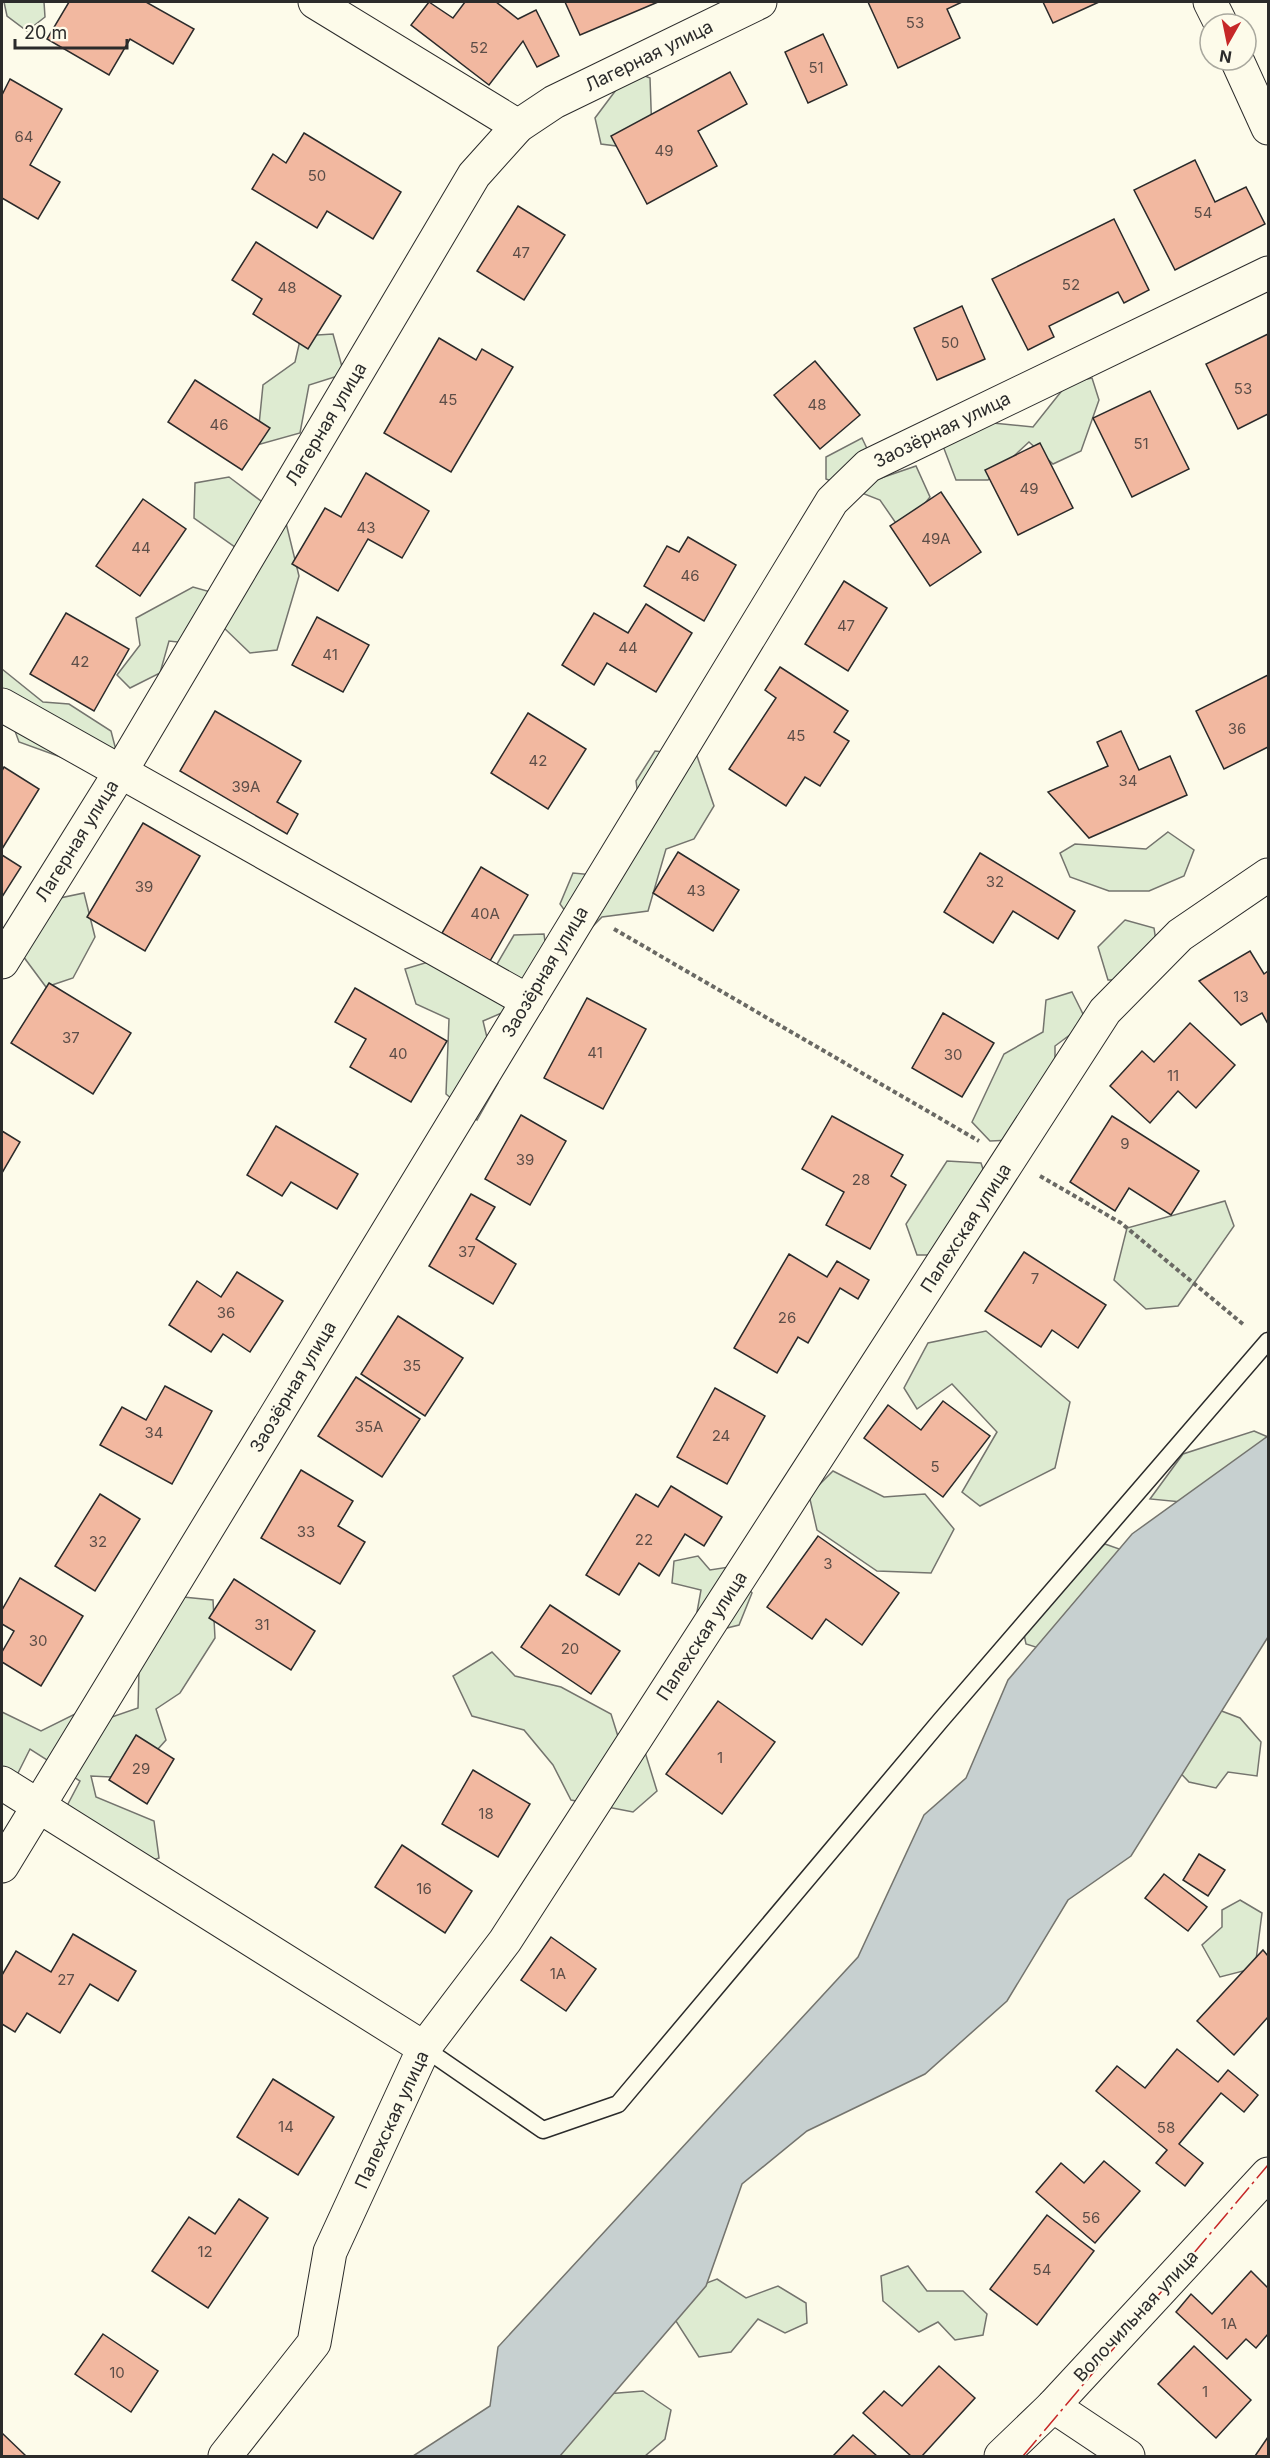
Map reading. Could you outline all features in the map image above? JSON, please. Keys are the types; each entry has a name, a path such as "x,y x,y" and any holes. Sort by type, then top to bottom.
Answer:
{"street":[{"path":"315,2 518,126"},
{"name":"Лагерная улица","path":"2,962 121,771 474,175 518,126 554,102 760,2"},
{"path":"1243,72 1269,128"},
{"name":"Заозёрная улица","path":"2,1866 832,501 868,466 1269,273"},
{"path":"2,705 528,1001"},
{"name":"Палехская улица","path":"225,2457 314,2343 330,2252 424,2048 504,1941 1105,1011 1180,935 1269,875"},
{"path":"2,1783 424,2048"},
{"name":"Волочильная улица","path":"1001,2457 1053,2406 1269,2174"},
{"path":"1053,2406 1128,2457"}],"lane":[{"path":"424,2048 543,2130 618,2104 941,1720 1267,1342"}],"path":[{"path":"583,911 1121,1223 1267,1342"}],"green space":[{"path":"4,2 44,2 45,17 27,31 7,16"},
{"path":"631,70 650,78 652,135 632,148 601,144 595,118"},
{"path":"333,334 344,374 309,385 300,433 257,445 263,385 295,362 301,336"},
{"path":"1092,378 1099,400 1081,451 1053,464 1029,442 988,480 956,480 943,446 973,421 1033,427 1068,383"},
{"path":"862,438 881,478 916,466 930,497 902,532 880,500 826,479 826,457"},
{"path":"229,477 285,519 299,576 277,650 250,653 221,625 205,645 169,641 160,673 130,688 117,675 140,645 136,618 193,587 228,597 256,562 194,518 195,483"},
{"path":"2,669 43,702 69,704 111,731 117,754 80,764 19,742 11,720 2,720"},
{"path":"655,751 697,756 714,806 694,839 666,849 648,911 602,917 583,936 560,904 573,873 615,877 644,840 636,781"},
{"path":"1168,832 1194,850 1184,876 1149,891 1109,891 1070,877 1060,853 1075,844 1146,849"},
{"path":"84,893 95,937 73,978 46,987 23,956 41,902"},
{"path":"1125,920 1154,928 1157,948 1128,980 1108,980 1098,947"},
{"path":"544,934 548,964 511,1009 483,1021 498,1083 477,1120 446,1094 449,1019 416,1004 405,969 438,959 486,983 514,935"},
{"path":"1072,992 1087,1022 1055,1046 1055,1076 1013,1140 990,1141 972,1122 1004,1054 1043,1032 1046,1000"},
{"path":"947,1161 981,1163 988,1184 943,1255 917,1255 906,1224"},
{"path":"1225,1201 1234,1226 1178,1306 1146,1309 1114,1280 1127,1228"},
{"path":"986,1331 1070,1402 1055,1468 980,1506 962,1492 997,1432 952,1384 917,1409 904,1388 928,1343"},
{"path":"1254,1431 1268,1437 1192,1503 1150,1499 1183,1454"},
{"path":"833,1471 884,1497 925,1494 954,1529 931,1573 877,1571 817,1530 809,1495"},
{"path":"1105,1544 1125,1551 1048,1651 1026,1644 1021,1620"},
{"path":"698,1556 710,1570 729,1567 752,1593 739,1625 715,1631 697,1612 701,1590 672,1583 674,1561"},
{"path":"183,1597 213,1600 215,1638 180,1693 156,1709 166,1740 132,1778 91,1776 96,1797 154,1821 159,1858 121,1871 59,1821 80,1781 30,1749 15,1779 2,1777 2,1712 41,1731 79,1712 112,1717 138,1708 139,1669"},
{"path":"492,1652 515,1676 561,1687 611,1714 621,1746 645,1752 657,1791 633,1812 571,1800 553,1765 524,1730 472,1716 453,1676"},
{"path":"1203,1704 1240,1718 1261,1742 1257,1776 1228,1772 1216,1788 1189,1782 1165,1757"},
{"path":"1240,1900 1262,1913 1255,1968 1220,1977 1202,1945 1222,1927 1222,1910"},
{"path":"908,2266 927,2291 963,2291 987,2314 983,2335 955,2340 938,2322 919,2332 883,2301 881,2276"},
{"path":"717,2279 746,2298 778,2286 806,2303 807,2323 785,2333 758,2319 731,2352 699,2357 672,2315 683,2292"},
{"path":"643,2391 671,2410 665,2439 645,2456 552,2456 606,2394"}],"shaded area":[{"path":"1268,1436 1268,1637 1131,1856 1068,1900 1007,2001 925,2074 807,2131 742,2184 706,2286 560,2456 413,2456 490,2406 498,2347 858,1957 924,1815 966,1778 1008,1680 1132,1534"}],"building":[{"path":"69,2 146,2 194,29 173,64 130,39 109,75 47,39"},
{"path":"429,2 453,18 465,2 496,2 518,19 536,10 559,56 537,67 523,41 489,85 411,25"},
{"path":"565,2 658,2 580,35"},
{"path":"868,2 962,2 947,9 960,38 898,68"},
{"path":"1043,2 1099,2 1053,23"},
{"path":"823,34 847,85 808,103 785,52"},
{"path":"730,72 747,104 698,131 717,166 647,204 611,136"},
{"path":"10,79 62,109 30,165 60,182 38,219 2,198 2,95"},
{"path":"304,133 401,192 373,239 327,211 317,228 252,189 273,154 286,163"},
{"path":"1195,160 1215,202 1246,187 1265,224 1175,270 1134,190"},
{"path":"518,206 565,235 524,300 477,271"},
{"path":"1114,219 1149,290 1124,303 1118,292 1049,326 1054,337 1028,350 992,279"},
{"path":"256,242 341,296 308,349 253,314 262,299 232,280"},
{"path":"962,306 985,359 937,380 914,328"},
{"path":"1268,334 1268,414 1238,429 1206,364"},
{"path":"439,338 476,360 482,349 513,367 451,472 384,433"},
{"path":"815,361 860,415 820,449 774,395"},
{"path":"195,380 270,428 242,470 168,422"},
{"path":"1150,391 1189,469 1132,497 1093,418"},
{"path":"1040,443 1073,508 1018,535 985,470"},
{"path":"366,473 429,511 402,558 368,539 338,591 292,564 325,508 341,517"},
{"path":"941,492 981,552 930,586 890,526"},
{"path":"143,499 186,529 140,596 96,566"},
{"path":"688,537 736,565 704,621 644,586 667,546 679,552"},
{"path":"844,581 887,608 848,671 805,644"},
{"path":"646,604 692,633 656,692 607,663 594,685 562,665 594,613 628,633"},
{"path":"66,613 129,649 94,711 30,674"},
{"path":"317,617 369,645 343,692 292,665"},
{"path":"780,667 848,711 834,732 849,741 820,786 805,777 786,806 729,769 776,698 765,690"},
{"path":"1268,675 1268,747 1224,769 1196,711"},
{"path":"215,711 301,761 277,802 298,814 287,834 180,771"},
{"path":"528,713 586,749 548,809 491,773"},
{"path":"1121,731 1139,770 1170,756 1187,795 1089,838 1048,792 1108,766 1097,742"},
{"path":"4,767 39,789 2,849 2,771"},
{"path":"143,823 200,856 145,951 87,917"},
{"path":"678,852 739,890 713,931 653,893"},
{"path":"980,853 1075,911 1058,939 1013,911 993,943 944,912"},
{"path":"2,855 21,867 2,897"},
{"path":"481,867 528,895 490,961 442,933"},
{"path":"1250,951 1264,974 1268,971 1268,1024 1262,1013 1241,1025 1199,981"},
{"path":"49,983 131,1033 93,1094 11,1043"},
{"path":"355,988 447,1041 411,1102 350,1067 366,1039 335,1022"},
{"path":"587,998 646,1029 603,1109 544,1078"},
{"path":"943,1013 994,1043 962,1097 912,1068"},
{"path":"1190,1023 1235,1065 1196,1108 1178,1091 1150,1123 1110,1086 1142,1051 1154,1062"},
{"path":"521,1115 566,1141 530,1205 485,1179"},
{"path":"832,1116 903,1155 891,1176 906,1185 870,1249 826,1225 844,1192 802,1169"},
{"path":"1112,1116 1199,1171 1171,1215 1129,1188 1115,1211 1070,1182"},
{"path":"276,1126 358,1174 337,1209 291,1182 282,1196 247,1175"},
{"path":"2,1131 20,1142 2,1173"},
{"path":"471,1194 495,1207 476,1239 516,1264 493,1304 429,1266"},
{"path":"1024,1252 1106,1305 1078,1348 1052,1330 1041,1347 985,1311"},
{"path":"789,1254 827,1277 837,1261 869,1280 858,1299 840,1288 808,1343 798,1337 777,1373 734,1348"},
{"path":"237,1272 283,1301 250,1352 223,1334 211,1352 169,1325 197,1281 221,1297"},
{"path":"398,1316 463,1358 425,1416 361,1374"},
{"path":"356,1377 420,1419 382,1477 318,1436"},
{"path":"165,1386 212,1411 172,1484 100,1445 122,1407 146,1420"},
{"path":"715,1388 765,1416 727,1484 677,1457"},
{"path":"943,1401 990,1436 943,1497 864,1438 888,1405 921,1430"},
{"path":"301,1470 353,1501 338,1526 365,1542 340,1584 261,1538"},
{"path":"671,1486 722,1517 704,1546 685,1534 659,1576 639,1563 619,1595 586,1575 636,1494 658,1507"},
{"path":"100,1494 140,1519 95,1591 55,1566"},
{"path":"818,1536 899,1593 862,1645 826,1619 812,1639 767,1607"},
{"path":"20,1578 83,1616 41,1686 2,1662 2,1652 14,1631 2,1624 2,1610"},
{"path":"234,1579 315,1631 291,1670 209,1618"},
{"path":"550,1605 620,1651 591,1694 521,1647"},
{"path":"718,1701 775,1742 722,1814 666,1774"},
{"path":"136,1735 174,1759 147,1804 109,1780"},
{"path":"473,1770 530,1804 498,1857 442,1824"},
{"path":"402,1845 472,1891 445,1933 375,1887"},
{"path":"1199,1854 1225,1870 1208,1896 1183,1880"},
{"path":"1164,1874 1207,1907 1188,1931 1145,1898"},
{"path":"73,1934 136,1971 118,2001 90,1984 60,2033 27,2013 15,2032 2,2024 2,1975 16,1951 51,1972"},
{"path":"551,1937 596,1969 566,2011 521,1980"},
{"path":"1263,1950 1268,1956 1268,2017 1234,2055 1197,2021"},
{"path":"1177,2049 1218,2082 1228,2070 1258,2095 1244,2112 1221,2093 1179,2144 1203,2163 1185,2186 1156,2163 1167,2150 1096,2091 1117,2066 1145,2088"},
{"path":"273,2079 334,2117 298,2175 237,2137"},
{"path":"1104,2161 1140,2191 1095,2243 1036,2192 1061,2163 1084,2183"},
{"path":"239,2199 268,2218 208,2308 152,2271 189,2217 215,2234"},
{"path":"1047,2215 1094,2251 1037,2325 990,2289"},
{"path":"1251,2271 1268,2288 1268,2334 1256,2348 1246,2339 1227,2359 1176,2312 1191,2294 1212,2314"},
{"path":"103,2334 158,2371 131,2412 75,2374"},
{"path":"1194,2346 1251,2400 1216,2438 1158,2384"},
{"path":"939,2366 975,2398 922,2456 911,2456 863,2413 884,2391 902,2406"},
{"path":"2,2433 26,2456 2,2456"},
{"path":"853,2435 877,2456 833,2456"},
{"path":"1268,2437 1268,2456 1255,2456"}],"power":[{"path":"1023,2456 1268,2165"}]}
